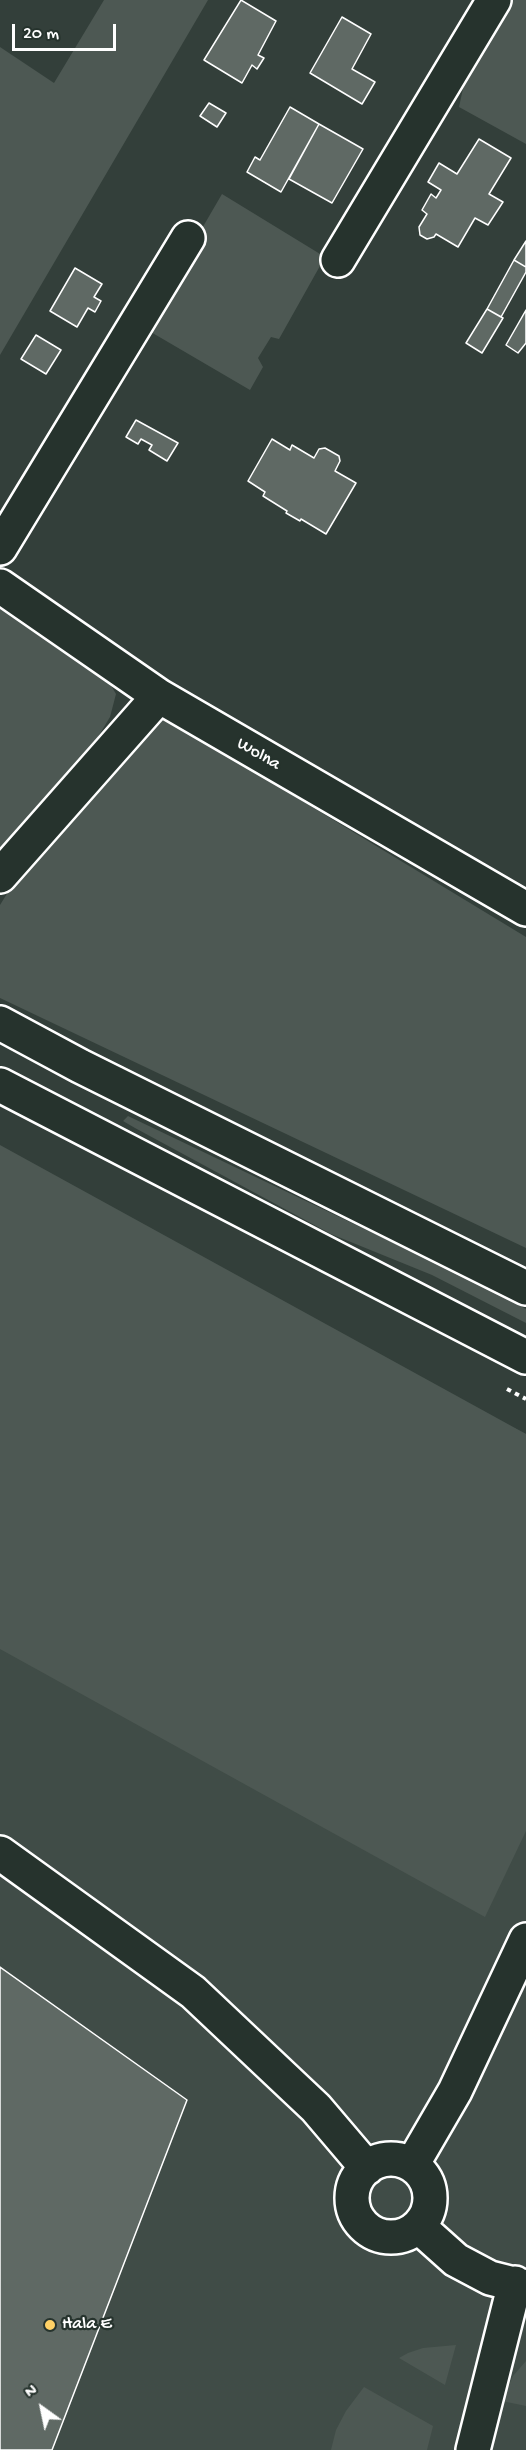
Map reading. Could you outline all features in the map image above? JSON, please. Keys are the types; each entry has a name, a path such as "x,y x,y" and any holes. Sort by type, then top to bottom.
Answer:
{"street":[{"path":"338,260 494,0"},
{"path":"0,549 188,238"},
{"name":"Wolna","path":"0,586 159,696 526,909"},
{"path":"0,876 159,696"},
{"path":"0,1023 80,1066 526,1288"},
{"path":"0,1085 526,1357"},
{"path":"0,1853 193,1992 316,2108 367,2168"},
{"path":"412,2165 455,2091 526,1940"},
{"path":"389,2159 412,2165 427,2183 430,2206 418,2226 408,2234 396,2237 372,2232 362,2224 355,2213 352,2201 353,2189 358,2177 377,2162 389,2159"},
{"path":"418,2226 456,2260 490,2278 520,2285 473,2450"}],"shaded area":[{"path":"104,0 208,0 0,355 0,47 54,83"},
{"path":"507,0 526,0 526,144 459,107 467,70"},
{"path":"222,194 325,257 279,339 271,337 258,358 263,367 250,390 144,328"},
{"path":"0,593 105,675 116,694 110,717 84,760 0,853"},
{"path":"164,715 526,937 526,1248 0,998 0,905 8,892"},
{"path":"128,1116 465,1277 526,1309 526,1323 432,1275 331,1234 123,1121"},
{"path":"0,1145 526,1434 526,1831 485,1917 0,1649"},
{"path":"0,1166 526,1434 526,2450 0,2450"},
{"path":"456,2345 445,2385 399,2358 423,2348"},
{"path":"526,2361 526,2406 502,2401 513,2376"},
{"path":"364,2387 433,2426 427,2450 331,2450 336,2430 346,2411"}],"building":[{"path":"241,0 276,21 258,55 264,58 257,69 252,65 242,83 204,60"},
{"path":"342,17 371,34 352,69 375,82 362,104 310,73"},
{"path":"209,103 226,113 217,127 200,116"},
{"path":"290,107 319,124 281,192 247,172 255,157 260,160"},
{"path":"319,124 363,149 332,203 289,179"},
{"path":"479,139 511,158 489,194 503,202 488,225 475,218 458,247 436,234 427,239 420,235 419,227 427,214 422,210 431,194 436,198 441,190 428,182 439,163 457,174"},
{"path":"526,241 526,267 514,260"},
{"path":"514,260 526,267 526,272 501,317 487,309"},
{"path":"75,268 102,284 94,297 101,301 95,312 88,308 77,327 50,311"},
{"path":"487,309 503,318 482,353 466,343"},
{"path":"526,310 526,343 518,353 506,345"},
{"path":"36,335 61,350 46,374 21,359"},
{"path":"136,420 178,443 167,461 149,450 152,445 141,439 138,444 126,437"},
{"path":"272,439 290,450 292,445 314,458 319,449 325,448 339,456 340,461 335,471 356,483 326,534 286,513 287,511 263,496 265,492 248,481"},
{"name":"Hala E","path":"0,1967 187,2100 52,2450 0,2450"}],"place":[{"name":"Hala E","path":"50,2325"}]}
